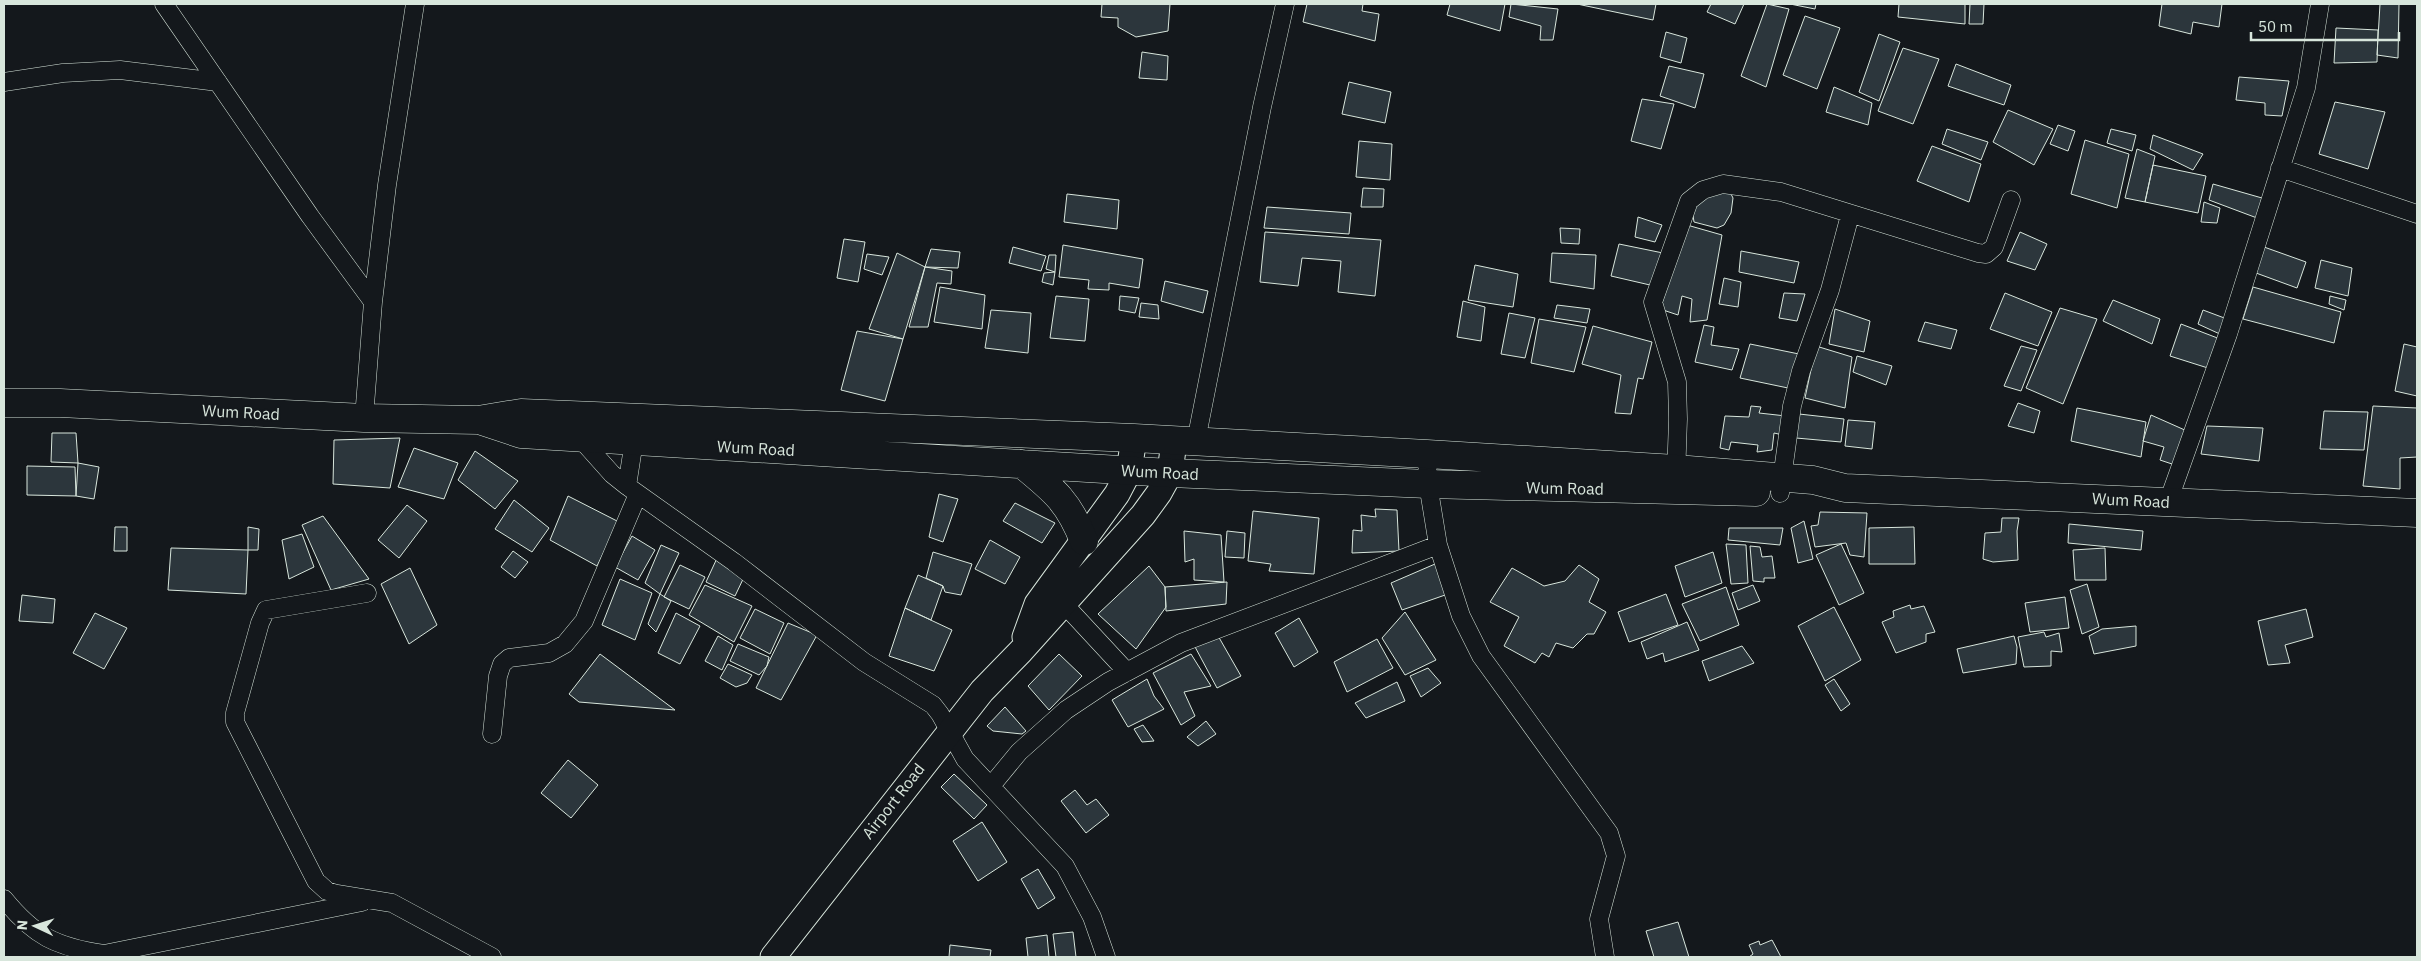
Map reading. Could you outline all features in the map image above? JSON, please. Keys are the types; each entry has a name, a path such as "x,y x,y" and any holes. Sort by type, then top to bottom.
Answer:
{"highway":[{"name":"Wum Road","path":"4,403 60,403 364,418 478,420 521,413 1134,438 1427,454 1675,480 1780,485 1813,480 1845,488 2417,513"},
{"name":"Wum Road","path":"478,420 521,434 1129,471 1428,484 1675,480"},
{"path":"1022,464 1062,498 1075,518 1084,541"}],"main road":[{"name":"Airport Road","path":"1020,651 1037,604 1117,494 1129,471 1134,438"},
{"name":"Airport Road","path":"773,957 949,730 982,691 1143,515 1159,493 1185,441"}],"street":[{"path":"164,4 310,216 373,302"},
{"path":"364,418 373,302 387,185 415,4"},
{"path":"1185,441 1285,4"},
{"path":"2168,502 2228,334 2306,88 2320,4"},
{"path":"4,82 63,73 120,70 218,82"},
{"path":"2280,168 2417,214"},
{"path":"1675,480 1677,382 1672,361 1655,314 1653,302 1690,201 1703,190 1724,184 1781,192 1850,215 1986,254 1994,247 2011,200"},
{"path":"1780,485 1792,406 1801,371 1830,290 1850,215"},
{"path":"579,437 612,474 632,490 734,562 864,662 933,705 965,759 1065,866 1092,917 1106,957"},
{"path":"492,734 498,676 502,664 509,658 549,653 565,644 584,621 632,490 634,441"},
{"path":"1427,454 1428,484 1438,545 1461,616 1481,656 1608,833 1616,856 1599,918 1605,957"},
{"path":"991,786 1019,752 1066,710 1127,672 1181,643 1438,545"},
{"path":"367,593 266,610 260,623 235,713 235,722 316,881 327,891 376,899 392,904 492,957"},
{"path":"1063,603 1127,672"},
{"path":"4,899 22,922 46,938 74,950 104,954 376,899"}],"building":[{"path":"1102,4 1170,4 1168,31 1136,37 1118,27 1118,18 1101,17"},
{"path":"1307,4 1363,4 1362,11 1379,14 1375,41 1303,22"},
{"path":"1450,4 1505,4 1500,31 1447,15"},
{"path":"1511,4 1558,9 1553,40 1540,40 1541,26 1509,17"},
{"path":"1577,4 1656,4 1653,20"},
{"path":"1711,4 1744,4 1735,24 1707,12"},
{"path":"1767,4 1789,9 1766,87 1741,76"},
{"path":"1790,4 1816,4 1815,9"},
{"path":"1899,4 1965,4 1965,24 1898,17"},
{"path":"1970,4 1984,4 1983,24 1969,24"},
{"path":"2162,4 2222,4 2219,27 2193,22 2191,34 2159,26"},
{"path":"2380,4 2399,4 2398,58 2377,55"},
{"path":"1805,16 1840,28 1817,89 1783,75"},
{"path":"2336,28 2378,30 2377,62 2334,63"},
{"path":"1666,32 1687,38 1681,63 1660,57"},
{"path":"1879,34 1900,42 1879,101 1859,92"},
{"path":"1903,48 1939,59 1913,124 1878,111"},
{"path":"1142,52 1168,56 1167,80 1139,78"},
{"path":"1956,64 2011,85 2004,105 1948,86"},
{"path":"1669,66 1704,74 1695,108 1660,96"},
{"path":"2239,77 2289,81 2282,116 2265,115 2265,103 2236,100"},
{"path":"1349,82 1391,92 1385,123 1342,114"},
{"path":"1834,87 1872,103 1868,125 1826,112"},
{"path":"1642,99 1674,104 1661,149 1631,141"},
{"path":"2335,102 2385,112 2368,169 2319,154"},
{"path":"2008,110 2053,129 2034,165 1993,142"},
{"path":"2058,125 2075,131 2068,151 2050,144"},
{"path":"1947,129 1988,142 1981,160 1942,144"},
{"path":"2111,129 2136,135 2132,151 2107,143"},
{"path":"2153,135 2203,154 2193,170 2150,149"},
{"path":"2085,140 2129,154 2117,208 2071,194"},
{"path":"1359,141 1392,144 1390,180 1356,177"},
{"path":"1932,146 1981,164 1969,202 1917,181"},
{"path":"2137,149 2155,156 2145,202 2125,198"},
{"path":"2153,165 2206,176 2198,213 2145,202"},
{"path":"2213,184 2262,198 2257,218 2209,200"},
{"path":"1363,188 1384,189 1383,207 1361,207"},
{"path":"1728,188 1733,198 1731,213 1724,225 1717,228 1694,222 1692,209 1710,193"},
{"path":"1067,194 1119,200 1117,229 1064,222"},
{"path":"2204,202 2220,208 2217,223 2201,222"},
{"path":"1267,207 1351,213 1349,234 1264,228"},
{"path":"1638,217 1662,225 1655,242 1635,237"},
{"path":"1687,225 1722,235 1707,320 1690,322 1692,299 1682,296 1678,315 1660,309"},
{"path":"1560,228 1580,229 1579,244 1561,243"},
{"path":"1265,232 1381,240 1375,296 1338,292 1341,261 1302,258 1298,286 1260,282"},
{"path":"2020,232 2047,244 2035,270 2007,261"},
{"path":"844,239 865,242 858,282 837,278"},
{"path":"1619,244 1663,253 1650,285 1611,276"},
{"path":"1063,245 1143,259 1139,288 1109,283 1109,290 1088,289 1089,280 1059,277"},
{"path":"1013,247 1046,256 1041,271 1009,263"},
{"path":"2264,247 2306,262 2297,288 2256,273"},
{"path":"931,249 960,252 958,268 925,267"},
{"path":"1741,251 1799,262 1794,283 1739,272"},
{"path":"897,253 925,267 903,339 869,329"},
{"path":"1552,253 1596,255 1594,289 1550,282"},
{"path":"867,254 889,257 882,275 864,269"},
{"path":"1049,255 1056,255 1055,272 1046,269"},
{"path":"2321,260 2352,268 2348,296 2315,288"},
{"path":"1475,265 1518,274 1513,307 1468,300"},
{"path":"925,267 952,271 951,284 937,283 928,327 909,327"},
{"path":"1055,272 1053,285 1042,282 1044,273"},
{"path":"1724,278 1741,282 1738,307 1719,304"},
{"path":"1165,281 1208,291 1203,313 1161,301"},
{"path":"940,287 985,295 982,329 934,322"},
{"path":"2253,287 2341,312 2334,343 2243,319"},
{"path":"1784,293 1805,294 1797,321 1779,318"},
{"path":"2005,293 2052,312 2038,346 1990,329"},
{"path":"1056,296 1089,299 1085,341 1050,338"},
{"path":"1120,296 1139,298 1135,313 1119,310"},
{"path":"2330,296 2346,300 2344,310 2329,304"},
{"path":"2113,300 2160,319 2152,344 2103,321"},
{"path":"1463,301 1485,307 1481,341 1457,337"},
{"path":"1141,303 1158,305 1159,319 1139,317"},
{"path":"1557,305 1590,309 1587,323 1554,318"},
{"path":"2060,308 2097,319 2063,404 2026,388"},
{"path":"1835,309 1870,321 1864,352 1829,344"},
{"path":"991,310 1031,313 1028,353 985,348"},
{"path":"2203,310 2227,319 2222,335 2198,324"},
{"path":"1509,313 1535,318 1525,358 1501,354"},
{"path":"1539,319 1586,327 1574,372 1531,363"},
{"path":"1925,322 1957,330 1951,349 1918,341"},
{"path":"2181,324 2220,339 2211,369 2170,356"},
{"path":"1704,325 1714,327 1711,345 1739,349 1732,370 1695,362"},
{"path":"1593,326 1652,342 1643,379 1638,378 1631,414 1615,413 1621,375 1582,364"},
{"path":"857,331 903,339 885,401 841,390"},
{"path":"1750,344 1799,354 1788,388 1740,378"},
{"path":"2404,344 2417,347 2417,396 2395,391"},
{"path":"1816,346 1852,357 1845,408 1805,398"},
{"path":"2021,346 2037,350 2021,391 2004,386"},
{"path":"1857,356 1892,366 1886,385 1853,372"},
{"path":"2018,403 2040,411 2034,433 2008,426"},
{"path":"1751,406 1761,407 1759,413 1786,416 1783,435 1774,433 1772,450 1757,452 1758,445 1731,442 1729,450 1720,448 1725,416 1749,417"},
{"path":"2373,406 2417,408 2417,457 2400,458 2400,489 2363,486"},
{"path":"2077,408 2146,422 2141,457 2071,441"},
{"path":"2324,411 2368,412 2364,450 2320,449"},
{"path":"1799,414 1844,419 1841,442 1796,438"},
{"path":"2151,415 2187,431 2175,465 2160,460 2164,447 2143,441"},
{"path":"1848,420 1875,422 1872,449 1845,446"},
{"path":"2207,426 2263,428 2259,461 2201,454"},
{"path":"52,433 76,433 78,463 51,462"},
{"path":"400,438 390,488 333,484 334,440"},
{"path":"414,448 458,463 444,499 398,487"},
{"path":"475,451 518,481 495,509 458,480"},
{"path":"78,463 99,467 94,499 76,496"},
{"path":"27,466 75,467 76,496 27,495"},
{"path":"939,494 958,499 943,542 929,537"},
{"path":"568,496 619,522 597,566 550,540"},
{"path":"514,500 549,528 532,552 495,529"},
{"path":"1015,503 1055,523 1042,543 1003,521"},
{"path":"407,505 427,521 399,558 378,540"},
{"path":"1375,509 1397,510 1399,551 1352,553 1353,530 1362,531 1361,515 1376,517"},
{"path":"1253,511 1319,518 1314,574 1269,571 1271,564 1248,561"},
{"path":"1820,512 1867,513 1864,557 1850,555 1846,543 1815,547 1811,526 1818,525"},
{"path":"323,516 369,579 331,590 302,525"},
{"path":"2002,518 2019,518 2017,531 2018,560 1993,562 1983,559 1985,533 2001,532"},
{"path":"1804,521 1813,559 1798,563 1791,528"},
{"path":"2069,524 2143,531 2141,550 2068,543"},
{"path":"115,527 127,527 127,551 114,551"},
{"path":"248,527 259,529 258,550 248,550"},
{"path":"1914,527 1915,564 1869,564 1869,528"},
{"path":"1729,528 1783,528 1780,545 1728,540"},
{"path":"1184,531 1221,535 1224,582 1194,580 1194,559 1185,562"},
{"path":"1227,531 1245,533 1244,558 1225,557"},
{"path":"302,534 314,567 289,579 282,540"},
{"path":"632,536 655,550 638,580 615,567"},
{"path":"990,540 1020,557 1005,584 975,569"},
{"path":"1726,544 1746,545 1748,583 1731,584"},
{"path":"1841,544 1864,593 1839,605 1816,555"},
{"path":"661,545 679,553 660,594 645,583"},
{"path":"1750,546 1760,547 1762,557 1772,556 1775,578 1764,578 1764,582 1753,581"},
{"path":"171,548 248,550 246,594 168,590"},
{"path":"2105,548 2106,580 2075,580 2073,550"},
{"path":"513,551 528,562 515,578 501,567"},
{"path":"933,552 972,564 961,595 945,592 943,586 926,578"},
{"path":"1713,552 1722,583 1685,597 1675,566"},
{"path":"718,556 745,575 735,596 706,582"},
{"path":"1435,564 1448,594 1402,610 1391,583"},
{"path":"680,565 705,577 689,609 664,597"},
{"path":"1579,565 1599,579 1589,602 1606,612 1594,634 1587,634 1573,648 1556,643 1549,657 1542,653 1535,663 1504,646 1519,617 1490,602 1512,568 1544,586 1565,581"},
{"path":"1149,566 1165,587 1166,607 1136,649 1098,614"},
{"path":"410,568 437,625 409,644 381,584"},
{"path":"918,575 943,586 931,620 905,608"},
{"path":"620,579 652,593 635,640 602,625"},
{"path":"1227,582 1226,604 1166,611 1165,587"},
{"path":"2087,584 2099,627 2082,634 2070,590"},
{"path":"705,585 752,606 734,642 689,615"},
{"path":"1753,585 1760,601 1738,610 1732,593"},
{"path":"1726,587 1739,625 1700,641 1682,604"},
{"path":"660,594 671,601 656,632 648,624"},
{"path":"1666,594 1678,625 1629,642 1618,612"},
{"path":"22,595 55,599 53,623 19,621"},
{"path":"2065,597 2069,628 2030,632 2025,603"},
{"path":"1910,605 1911,609 1924,606 1935,632 1926,634 1926,642 1896,653 1882,622 1894,617 1893,611"},
{"path":"1834,607 1861,660 1825,681 1798,626"},
{"path":"905,608 952,630 934,671 889,656"},
{"path":"755,609 784,623 770,654 740,638"},
{"path":"2306,609 2313,637 2285,645 2290,663 2268,665 2258,621"},
{"path":"1405,612 1436,660 1405,675 1382,638"},
{"path":"95,613 127,628 104,669 73,653"},
{"path":"676,613 700,626 680,664 658,653"},
{"path":"1299,618 1318,652 1294,667 1275,633"},
{"path":"1687,622 1699,650 1665,662 1663,653 1647,659 1641,642"},
{"path":"788,623 817,635 781,700 756,688"},
{"path":"2136,626 2136,646 2094,654 2089,636 2102,629"},
{"path":"2044,632 2046,637 2059,633 2062,652 2051,651 2051,666 2024,667 2018,637"},
{"path":"1217,634 1241,676 1217,688 1194,645"},
{"path":"718,636 733,645 722,670 705,661"},
{"path":"2014,636 2017,647 2016,664 1963,673 1957,649"},
{"path":"1377,639 1393,668 1347,692 1334,662"},
{"path":"738,644 769,657 767,666 759,675 730,661"},
{"path":"1742,646 1754,663 1709,681 1702,661"},
{"path":"600,654 675,710 579,702 569,694"},
{"path":"1059,654 1082,676 1049,710 1028,686"},
{"path":"1191,654 1211,686 1184,692 1195,716 1181,725 1153,673"},
{"path":"728,664 752,675 747,683 736,687 720,678"},
{"path":"1428,668 1441,683 1421,697 1410,676"},
{"path":"1147,679 1154,696 1164,709 1128,727 1112,700"},
{"path":"1834,679 1850,704 1841,711 1825,685"},
{"path":"1397,682 1405,701 1366,718 1355,703"},
{"path":"1005,707 1026,731 1022,734 993,731 987,726"},
{"path":"1206,721 1216,734 1198,746 1187,737"},
{"path":"1143,725 1154,741 1142,742 1134,729"},
{"path":"568,760 598,785 571,818 541,793"},
{"path":"954,774 987,805 974,819 941,787"},
{"path":"1075,790 1087,805 1096,799 1109,815 1086,833 1061,801"},
{"path":"982,822 1007,862 978,881 953,841"},
{"path":"1038,869 1055,898 1038,909 1021,879"},
{"path":"1678,922 1689,957 1654,957 1646,931"},
{"path":"1073,932 1076,957 1056,957 1053,934"},
{"path":"1047,935 1049,957 1028,957 1026,938"},
{"path":"1772,940 1781,957 1749,957 1753,954 1749,945 1759,941 1760,945"},
{"path":"950,945 991,950 990,957 949,957"}]}
